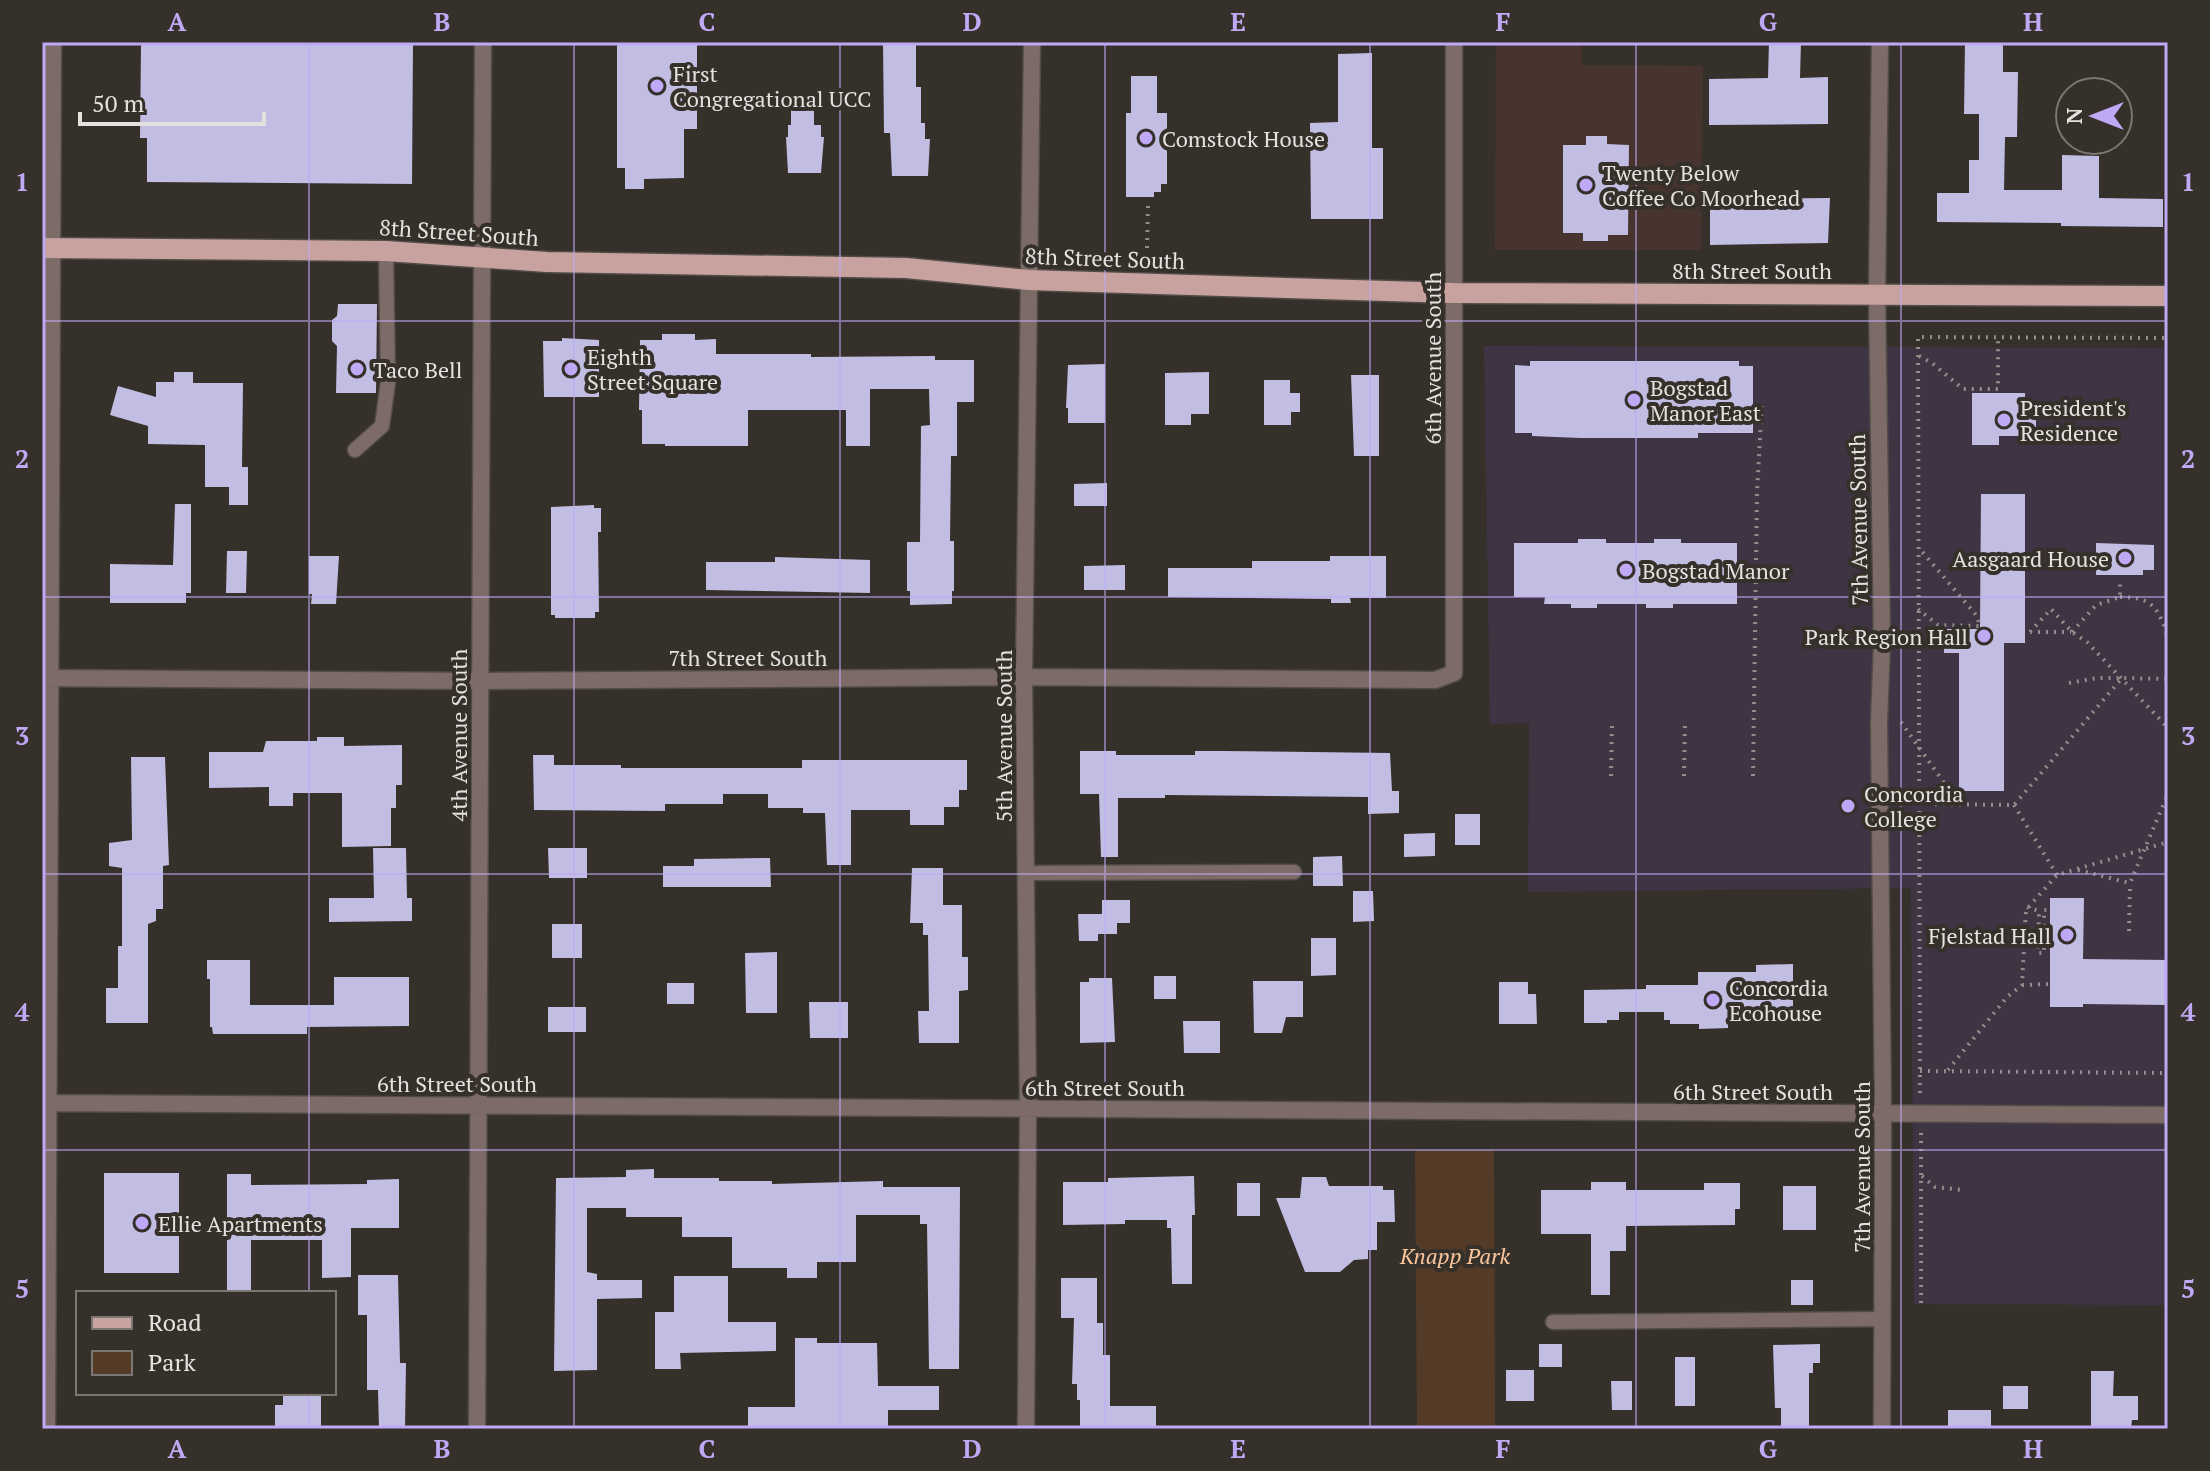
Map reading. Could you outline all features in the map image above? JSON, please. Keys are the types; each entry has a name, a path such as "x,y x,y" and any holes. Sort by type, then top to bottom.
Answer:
{"main road":[{"name":"8th Street South","path":"47,248 386,251 562,262 906,268 1028,280 1454,293 2168,296"}],"street":[{"path":"47,1429 47,248 53,42"},
{"name":"4th Avenue South","path":"477,1429 483,42"},
{"name":"5th Avenue South","path":"1026,1429 1028,1109 1024,677 1032,42"},
{"name":"6th Avenue South","path":"1454,42 1454,673"},
{"name":"7th Avenue South","path":"1880,42 1877,295 1882,643 1879,735 1882,1429"},
{"name":"7th Street South","path":"46,678 480,681 1024,677 1435,680 1454,673"},
{"name":"6th Street South","path":"45,1103 2168,1115"}],"lane":[{"path":"355,450 382,426 388,382 386,251"},
{"path":"1025,873 1294,872"},
{"path":"1553,1322 1882,1319"}],"path":[{"path":"1147,248 1148,206"},
{"path":"1921,1304 1918,337 2168,338"},
{"path":"1919,356 1963,389 1998,389 1998,337"},
{"path":"1753,776 1757,493 1762,401"},
{"path":"1917,546 1977,616 1980,626 1938,625 1918,608"},
{"path":"2120,582 2120,597"},
{"path":"2168,637 2160,614 2149,601 2136,597 2120,597 2096,605 2072,632 2030,632 2051,609 2072,632 2087,642 2168,728"},
{"path":"2069,683 2097,678 2168,679"},
{"path":"2014,805 2122,678"},
{"path":"1611,776 1612,722"},
{"path":"1684,776 1685,722"},
{"path":"1901,722 1959,804"},
{"path":"2129,931 2130,883 2168,794"},
{"path":"1919,804 2014,805"},
{"path":"2014,805 2057,875"},
{"path":"2022,985 2027,907 2057,875 2168,842"},
{"path":"2076,870 2130,883"},
{"path":"2027,907 2039,911 2038,953 2044,953 2044,910 2050,910"},
{"path":"1948,1070 2007,997 2022,985 2050,984"},
{"path":"1920,1071 2168,1073"},
{"path":"1922,1176 1935,1187 1963,1190"}],"shaded area":[{"path":"1496,42 1582,42 1582,65 1703,66 1701,250 1495,250"},
{"name":"Concordia College","path":"1484,346 2168,348 2168,1305 1914,1304 1911,888 1528,892 1529,723 1490,724"}],"green space":[{"name":"Knapp Park","path":"1415,1150 1494,1150 1495,1429 1417,1429"}],"building":[{"path":"147,42 413,42 412,184 147,182 147,138 140,138 141,45 147,45"},
{"name":"First Congregational UCC","path":"697,42 697,129 684,129 684,178 644,179 644,189 625,189 625,168 617,168 617,43"},
{"path":"1769,42 1801,42 1800,78 1828,77 1828,124 1709,125 1709,79 1768,78"},
{"path":"1965,42 2003,42 2003,72 2018,72 2017,137 2005,137 2004,190 2062,190 2062,156 2099,156 2099,198 2163,199 2163,227 1937,222 1937,193 1969,193 1969,160 1979,160 1979,114 1964,114"},
{"path":"883,43 916,44 916,87 921,87 921,123 925,123 925,139 930,139 928,176 892,176 890,133 884,133"},
{"path":"1372,53 1372,148 1383,148 1383,219 1311,219 1310,123 1338,122 1338,54"},
{"name":"Comstock House","path":"1131,76 1157,76 1157,113 1167,113 1167,184 1161,184 1161,192 1154,192 1154,197 1126,197 1126,113 1131,113"},
{"path":"791,100 814,100 814,125 821,125 821,137 824,137 821,173 788,173 786,137 788,125 791,125"},
{"path":"1586,136 1607,136 1607,144 1629,145 1628,235 1608,235 1608,241 1583,241 1583,233 1563,233 1563,145 1586,145"},
{"path":"1830,198 1828,243 1710,245 1710,199"},
{"name":"Taco Bell","path":"338,304 377,304 376,393 336,393 337,346 332,341 332,320 337,316"},
{"path":"662,334 695,334 695,340 716,339 716,354 935,356 935,360 974,360 974,402 957,402 957,456 951,456 950,541 954,541 952,604 910,605 910,591 907,591 907,542 920,542 921,426 930,425 929,389 870,389 870,446 846,446 846,410 748,410 748,446 642,444 640,340 662,340"},
{"name":"Eighth Street Square","path":"562,338 599,340 599,397 544,397 543,341 562,341"},
{"name":"Bogstad Manor East","path":"1530,361 1739,361 1739,366 1753,366 1753,433 1698,433 1698,438 1580,438 1515,433 1515,365 1530,366"},
{"path":"1105,364 1105,423 1068,423 1068,365"},
{"path":"174,372 193,372 193,383 243,383 242,467 248,467 248,505 229,505 229,487 205,487 205,445 148,444 148,426 110,415 118,386 156,397 156,382 174,382"},
{"path":"1209,372 1209,414 1191,414 1191,425 1165,425 1165,373"},
{"path":"1351,375 1379,375 1379,456 1354,456"},
{"path":"1264,380 1290,380 1290,393 1300,393 1300,412 1291,412 1291,425 1264,425"},
{"name":"President's Residence","path":"1972,393 2025,393 2025,409 2036,409 2036,431 2025,431 2025,436 1999,436 1999,445 1972,445"},
{"path":"1107,483 1107,506 1074,506 1074,484"},
{"name":"Park Region Hall","path":"1981,494 2025,494 2025,643 2004,643 2004,791 1959,791 1959,653 1944,653 1944,629 1980,629"},
{"path":"175,504 191,504 191,593 186,593 186,603 110,603 110,564 173,565"},
{"path":"594,505 594,508 601,508 601,532 598,532 599,612 595,612 595,618 555,618 551,615 551,507"},
{"name":"Bogstad Manor","path":"1578,539 1606,539 1606,543 1654,543 1654,539 1681,539 1681,543 1737,543 1737,604 1673,604 1673,608 1646,608 1646,604 1597,604 1597,608 1571,608 1571,604 1544,604 1545,597 1514,597 1514,543 1578,543"},
{"name":"Aasgaard House","path":"2096,543 2154,545 2154,570 2143,570 2143,575 2096,575"},
{"path":"227,551 247,551 246,593 226,593"},
{"path":"309,556 339,556 336,604 311,604"},
{"path":"1330,556 1386,556 1386,598 1350,598 1351,603 1331,603 1331,599 1168,597 1168,568 1252,568 1252,561 1330,561"},
{"path":"775,557 870,560 870,593 706,590 706,562 775,562"},
{"path":"1125,565 1125,590 1084,590 1084,566"},
{"path":"317,737 344,737 344,746 402,745 402,785 396,785 396,808 391,808 391,846 342,847 342,793 293,793 293,806 269,806 269,787 209,788 209,752 263,752 266,741 317,741"},
{"path":"1080,751 1116,751 1116,755 1195,755 1195,751 1390,753 1392,791 1399,791 1399,813 1368,814 1368,797 1165,795 1165,798 1118,798 1118,857 1101,857 1099,794 1080,794"},
{"path":"533,755 554,755 554,765 621,765 621,768 802,768 802,760 967,760 967,790 959,790 959,807 944,807 944,825 910,825 910,810 851,810 851,865 827,865 825,813 803,813 803,808 768,808 768,794 723,794 723,804 665,804 665,811 534,810"},
{"path":"131,757 165,757 169,865 163,866 163,909 156,909 156,921 148,924 148,1023 106,1023 106,988 118,988 118,946 122,946 122,868 109,866 109,843 132,840"},
{"path":"1455,814 1480,814 1480,845 1455,845"},
{"path":"1435,833 1435,856 1404,857 1404,834"},
{"path":"373,848 406,848 407,898 412,898 412,921 329,922 329,898 374,898"},
{"path":"548,848 587,848 587,878 549,878"},
{"path":"1342,856 1343,886 1313,886 1313,857"},
{"path":"770,858 771,887 663,887 663,866 694,866 694,859"},
{"path":"912,868 943,868 943,905 962,905 962,957 968,957 968,990 959,991 959,1043 919,1043 918,1011 929,1011 928,935 923,935 923,923 910,923"},
{"path":"1353,891 1373,891 1374,921 1353,922"},
{"name":"Fjelstad Hall","path":"2050,898 2084,898 2083,959 2168,960 2168,1005 2083,1004 2083,1007 2050,1007"},
{"path":"1102,900 1130,900 1130,923 1117,923 1117,934 1098,934 1098,941 1079,941 1078,914 1102,914"},
{"path":"552,924 582,924 582,958 552,958"},
{"path":"1311,938 1336,938 1336,975 1311,976"},
{"path":"777,952 777,1013 746,1013 745,953"},
{"path":"207,960 250,960 250,1005 334,1005 334,977 409,977 409,1026 307,1027 307,1034 213,1034 210,1027"},
{"path":"1793,964 1793,1015 1728,1015 1728,1028 1699,1029 1699,1024 1670,1024 1670,1020 1664,1020 1664,1012 1619,1012 1619,1020 1584,1023 1584,990 1698,985 1698,972 1756,972 1756,965"},
{"path":"1154,976 1176,976 1176,999 1154,999"},
{"path":"1089,978 1112,978 1115,1042 1080,1043 1080,982 1089,982"},
{"path":"1253,981 1303,981 1303,1017 1286,1017 1282,1033 1254,1033"},
{"path":"1499,982 1528,982 1528,994 1536,994 1537,1024 1499,1024"},
{"path":"667,983 694,983 694,1004 667,1004"},
{"path":"809,1002 848,1002 848,1038 810,1038"},
{"path":"548,1007 586,1007 586,1032 548,1032"},
{"path":"1183,1021 1220,1021 1220,1053 1184,1053"},
{"path":"654,1169 654,1178 719,1178 719,1181 772,1181 772,1184 883,1181 883,1187 960,1187 959,1369 929,1369 927,1224 920,1224 920,1215 856,1215 856,1262 817,1262 817,1278 787,1278 787,1268 732,1268 732,1237 682,1237 682,1217 626,1217 626,1208 587,1208 587,1272 597,1274 597,1280 642,1280 642,1298 597,1299 597,1370 554,1371 556,1178 626,1177 626,1170"},
{"name":"Ellie Apartments","path":"104,1173 179,1173 179,1273 104,1273"},
{"path":"227,1174 251,1174 251,1185 367,1184 367,1180 399,1179 399,1228 351,1228 351,1277 322,1278 322,1240 251,1240 251,1291 227,1291"},
{"path":"1194,1176 1192,1284 1172,1284 1171,1228 1167,1228 1167,1220 1063,1225 1063,1182"},
{"path":"1302,1177 1326,1177 1329,1186 1383,1186 1383,1190 1394,1190 1395,1222 1377,1222 1377,1250 1368,1250 1368,1259 1354,1260 1340,1272 1305,1272 1276,1198 1300,1198"},
{"path":"1591,1182 1626,1182 1626,1190 1704,1190 1704,1183 1740,1183 1740,1209 1735,1209 1735,1225 1626,1226 1626,1251 1610,1251 1610,1295 1591,1295 1591,1234 1541,1234 1541,1190 1591,1190"},
{"path":"1237,1183 1260,1183 1260,1216 1237,1216"},
{"path":"1783,1186 1816,1186 1816,1230 1783,1230"},
{"path":"358,1275 398,1275 400,1363 406,1363 405,1429 379,1429 378,1390 367,1390 367,1315 358,1315"},
{"path":"674,1276 728,1276 728,1322 776,1322 776,1351 680,1353 681,1369 655,1369 655,1312 674,1312"},
{"path":"1061,1278 1097,1278 1097,1323 1103,1323 1103,1355 1110,1355 1110,1406 1156,1406 1156,1429 1080,1429 1080,1400 1077,1400 1077,1384 1072,1384 1074,1318 1061,1318"},
{"path":"1791,1280 1813,1280 1813,1305 1791,1305"},
{"path":"795,1338 817,1338 817,1343 877,1343 878,1386 939,1386 939,1410 888,1410 888,1429 748,1429 748,1407 795,1407"},
{"path":"1539,1344 1562,1344 1562,1367 1539,1367"},
{"path":"1820,1344 1820,1363 1813,1363 1813,1373 1809,1373 1809,1429 1781,1429 1781,1408 1775,1408 1773,1345"},
{"path":"1675,1357 1695,1357 1695,1406 1675,1406"},
{"path":"1506,1370 1534,1370 1534,1401 1506,1401"},
{"path":"2091,1371 2114,1371 2113,1396 2138,1396 2138,1420 2132,1420 2131,1429 2091,1429"},
{"path":"1611,1381 1632,1381 1632,1410 1612,1410"},
{"path":"2003,1386 2028,1386 2028,1409 2003,1409"},
{"path":"283,1395 321,1395 321,1429 275,1429 275,1405 283,1405"},
{"path":"1948,1410 1991,1410 1991,1429 1948,1429"}],"place":[{"name":"First Congregational UCC","path":"657,86"},
{"name":"Comstock House","path":"1146,138"},
{"name":"Twenty Below Coffee Co Moorhead","path":"1586,185"},
{"name":"Taco Bell","path":"357,369"},
{"name":"Eighth Street Square","path":"571,369"},
{"name":"Bogstad Manor East","path":"1634,400"},
{"name":"President's Residence","path":"2004,420"},
{"name":"Aasgaard House","path":"2125,558"},
{"name":"Bogstad Manor","path":"1626,570"},
{"name":"Park Region Hall","path":"1984,636"},
{"name":"Concordia College","path":"1848,806"},
{"name":"Fjelstad Hall","path":"2067,935"},
{"name":"Concordia Ecohouse","path":"1713,1000"},
{"name":"Ellie Apartments","path":"142,1223"}]}
